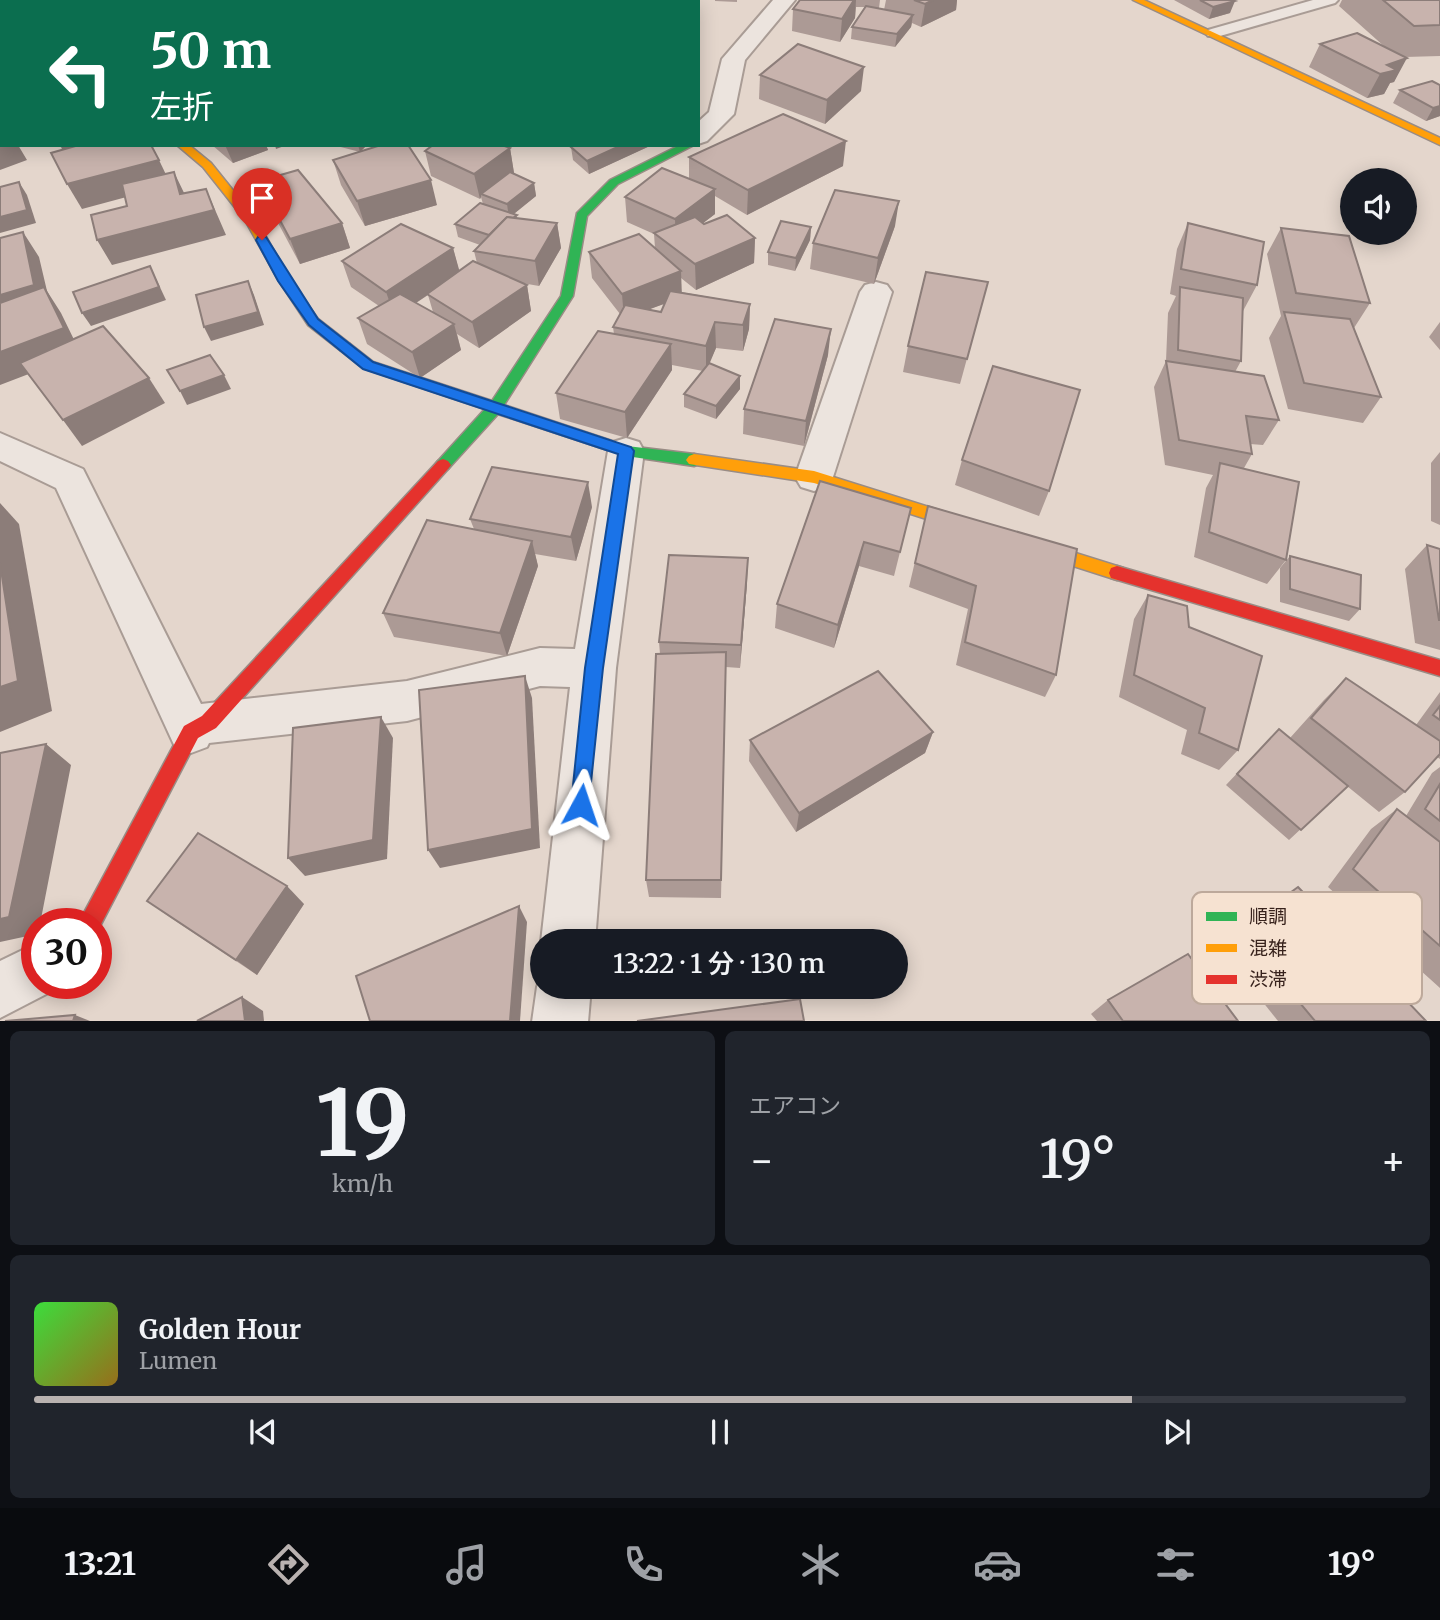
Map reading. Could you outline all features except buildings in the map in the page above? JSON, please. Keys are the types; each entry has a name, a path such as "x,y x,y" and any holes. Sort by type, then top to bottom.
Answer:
{"street":[{"path":"700,134 721,114 734,59 783,0"},
{"path":"1137,0 1214,33 1440,142"},
{"path":"184,147 207,165 250,219 285,281 313,322 368,365 626,451 814,477 1185,596 1440,668"},
{"path":"98,908 200,727 494,409 567,296 581,215 614,182 685,147"},
{"path":"814,477 876,292"},
{"path":"0,446 70,478 200,727"},
{"path":"569,929 594,668 626,451"},
{"path":"200,727 407,701 540,667 594,668"},
{"path":"0,990 21,979"},
{"path":"560,1021 563,999"}],"lane":[{"path":"1214,33 1330,0"}],"traffic: fast":[{"path":"443,465 494,409 567,296 581,215 614,182 685,147"},
{"path":"345,347 368,365 626,451 694,460"}],"traffic: slow":[{"path":"1137,0 1440,142"},
{"path":"184,147 207,165 250,219 285,281 313,322 345,347"},
{"path":"694,460 814,477 1117,573"}],"traffic: jam":[{"path":"98,908 191,732 209,722 443,465"},
{"path":"1117,573 1440,668"}],"route":[{"path":"262,240 285,281 313,322 368,365 626,451 594,668 581,805"}]}
